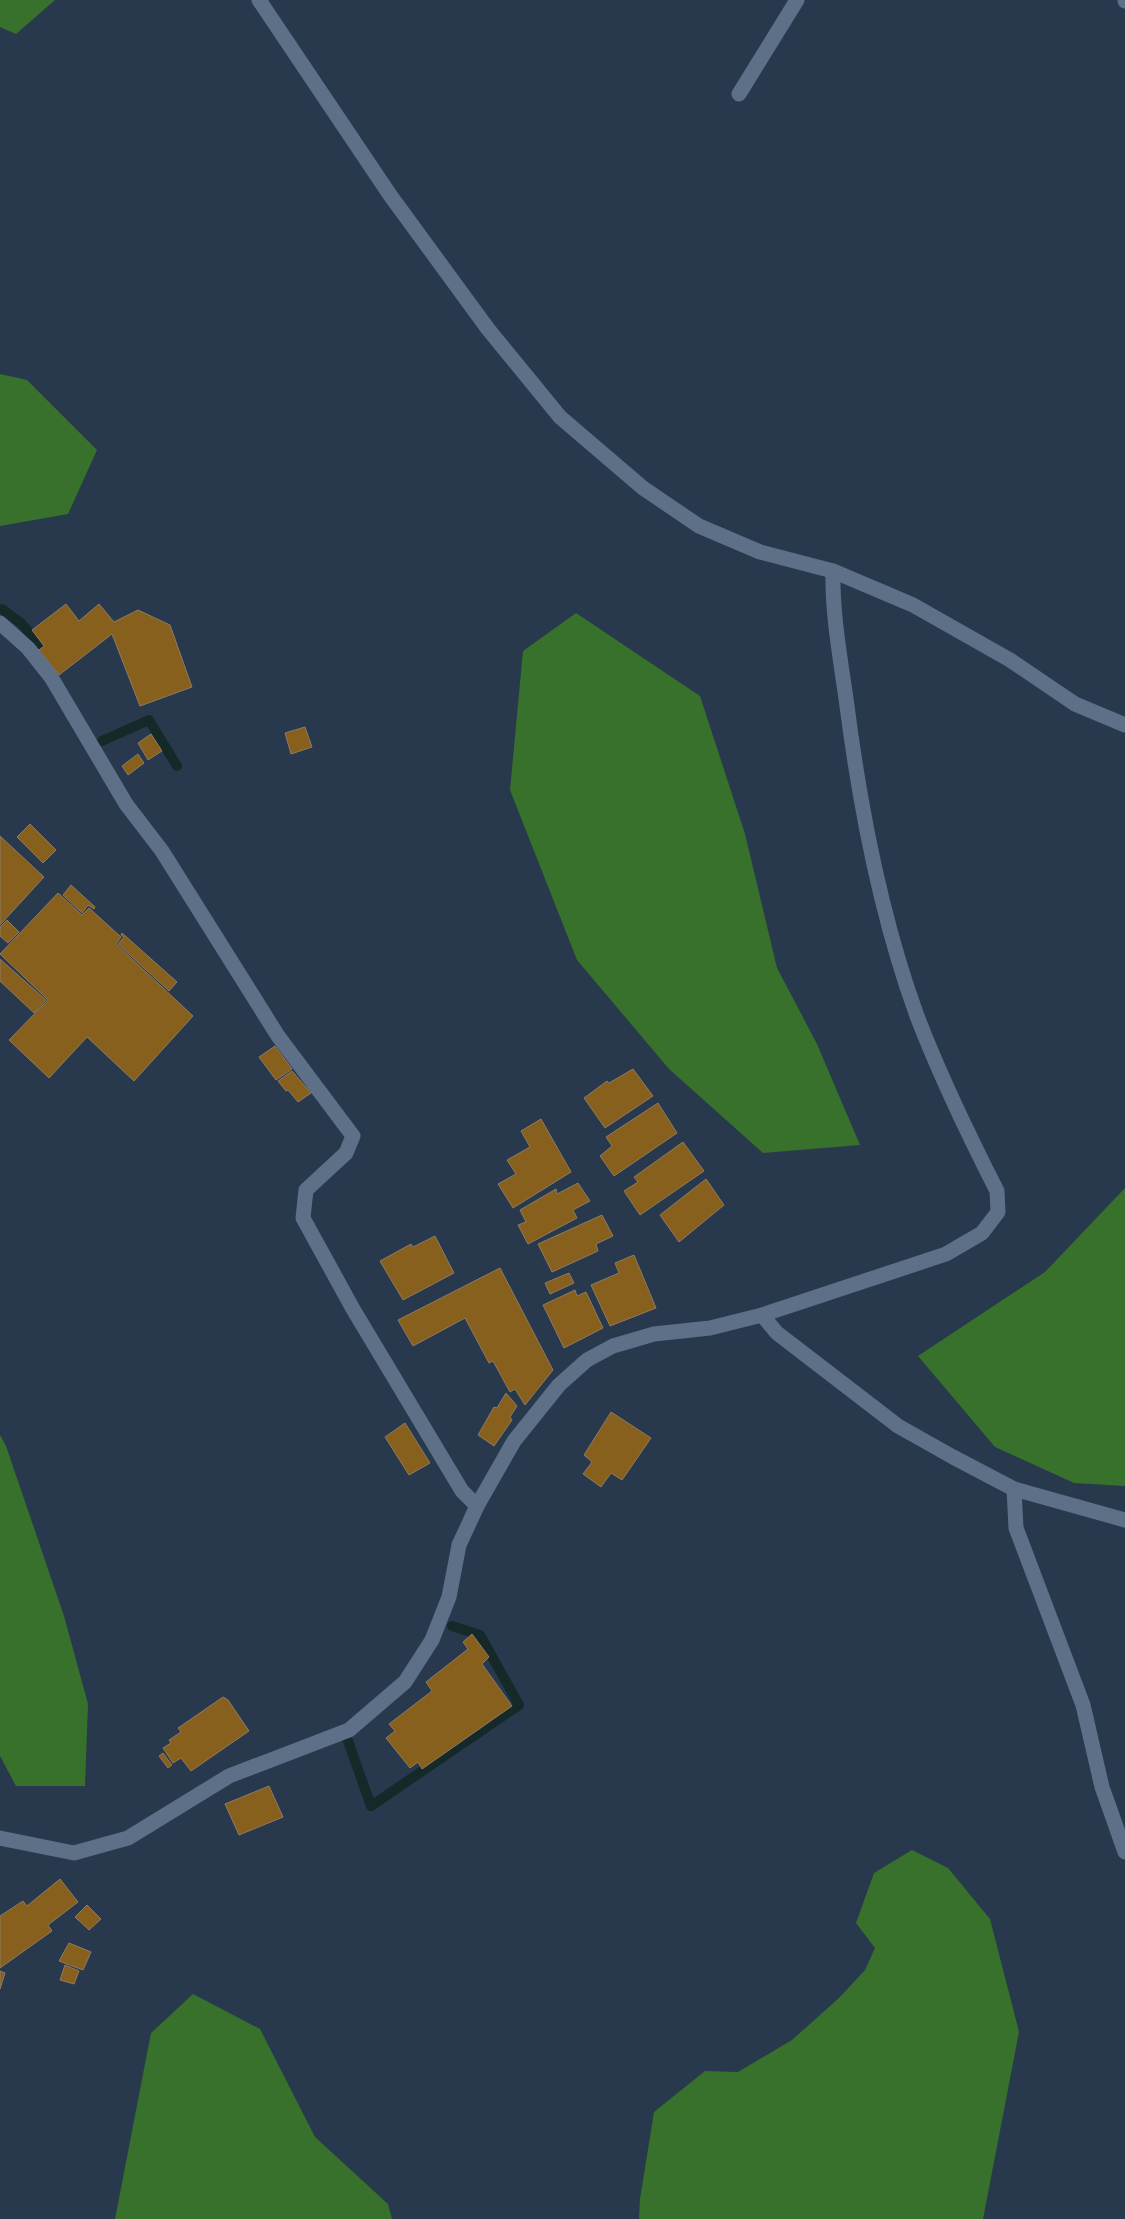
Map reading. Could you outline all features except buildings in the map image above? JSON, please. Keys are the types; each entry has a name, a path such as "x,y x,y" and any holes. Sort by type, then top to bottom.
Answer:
{"street":[{"path":"259,0 402,211 488,329 560,417 643,488 699,526 760,552 833,571 913,605 1010,660 1075,704 1125,725"},
{"path":"739,94 797,0"},
{"path":"0,1838 74,1853 128,1838 228,1776 350,1730 405,1682 432,1640 449,1597 459,1545 476,1506 514,1440 559,1385 587,1360 613,1346 654,1334 710,1328 762,1315 946,1254 982,1233 998,1212 997,1191 938,1068 917,1014 886,911 854,760 832,601 833,571"},
{"path":"0,623 28,648 51,677 126,804 162,851 278,1036 353,1136 346,1153 306,1190 303,1218 353,1309 462,1491 476,1506"},
{"path":"762,1315 777,1333 898,1426 1014,1489 1125,1520"},
{"path":"1014,1489 1016,1528 1083,1704 1102,1787 1125,1852"}],"green space":[{"path":"0,0 55,0 16,34 0,27"},
{"path":"0,374 27,380 97,450 68,514 0,526"},
{"path":"576,613 700,696 745,834 777,968 817,1044 860,1145 763,1153 669,1069 577,960 510,790 523,651"},
{"path":"1125,1188 1125,1486 1074,1483 995,1447 918,1356 1045,1272"},
{"path":"0,1435 6,1446 64,1616 88,1704 85,1786 16,1786 0,1756"},
{"path":"912,1850 948,1868 990,1919 1019,2032 983,2219 639,2219 640,2199 654,2112 705,2071 738,2072 792,2040 839,1998 865,1970 875,1948 856,1923 874,1873"},
{"path":"193,1994 260,2029 315,2137 388,2204 392,2219 115,2219 151,2033"}],"waterway":[{"path":"2,609 21,623 39,644"},
{"path":"102,741 149,720 177,766"},
{"path":"348,1741 371,1806 519,1705 480,1635 452,1626"}]}
